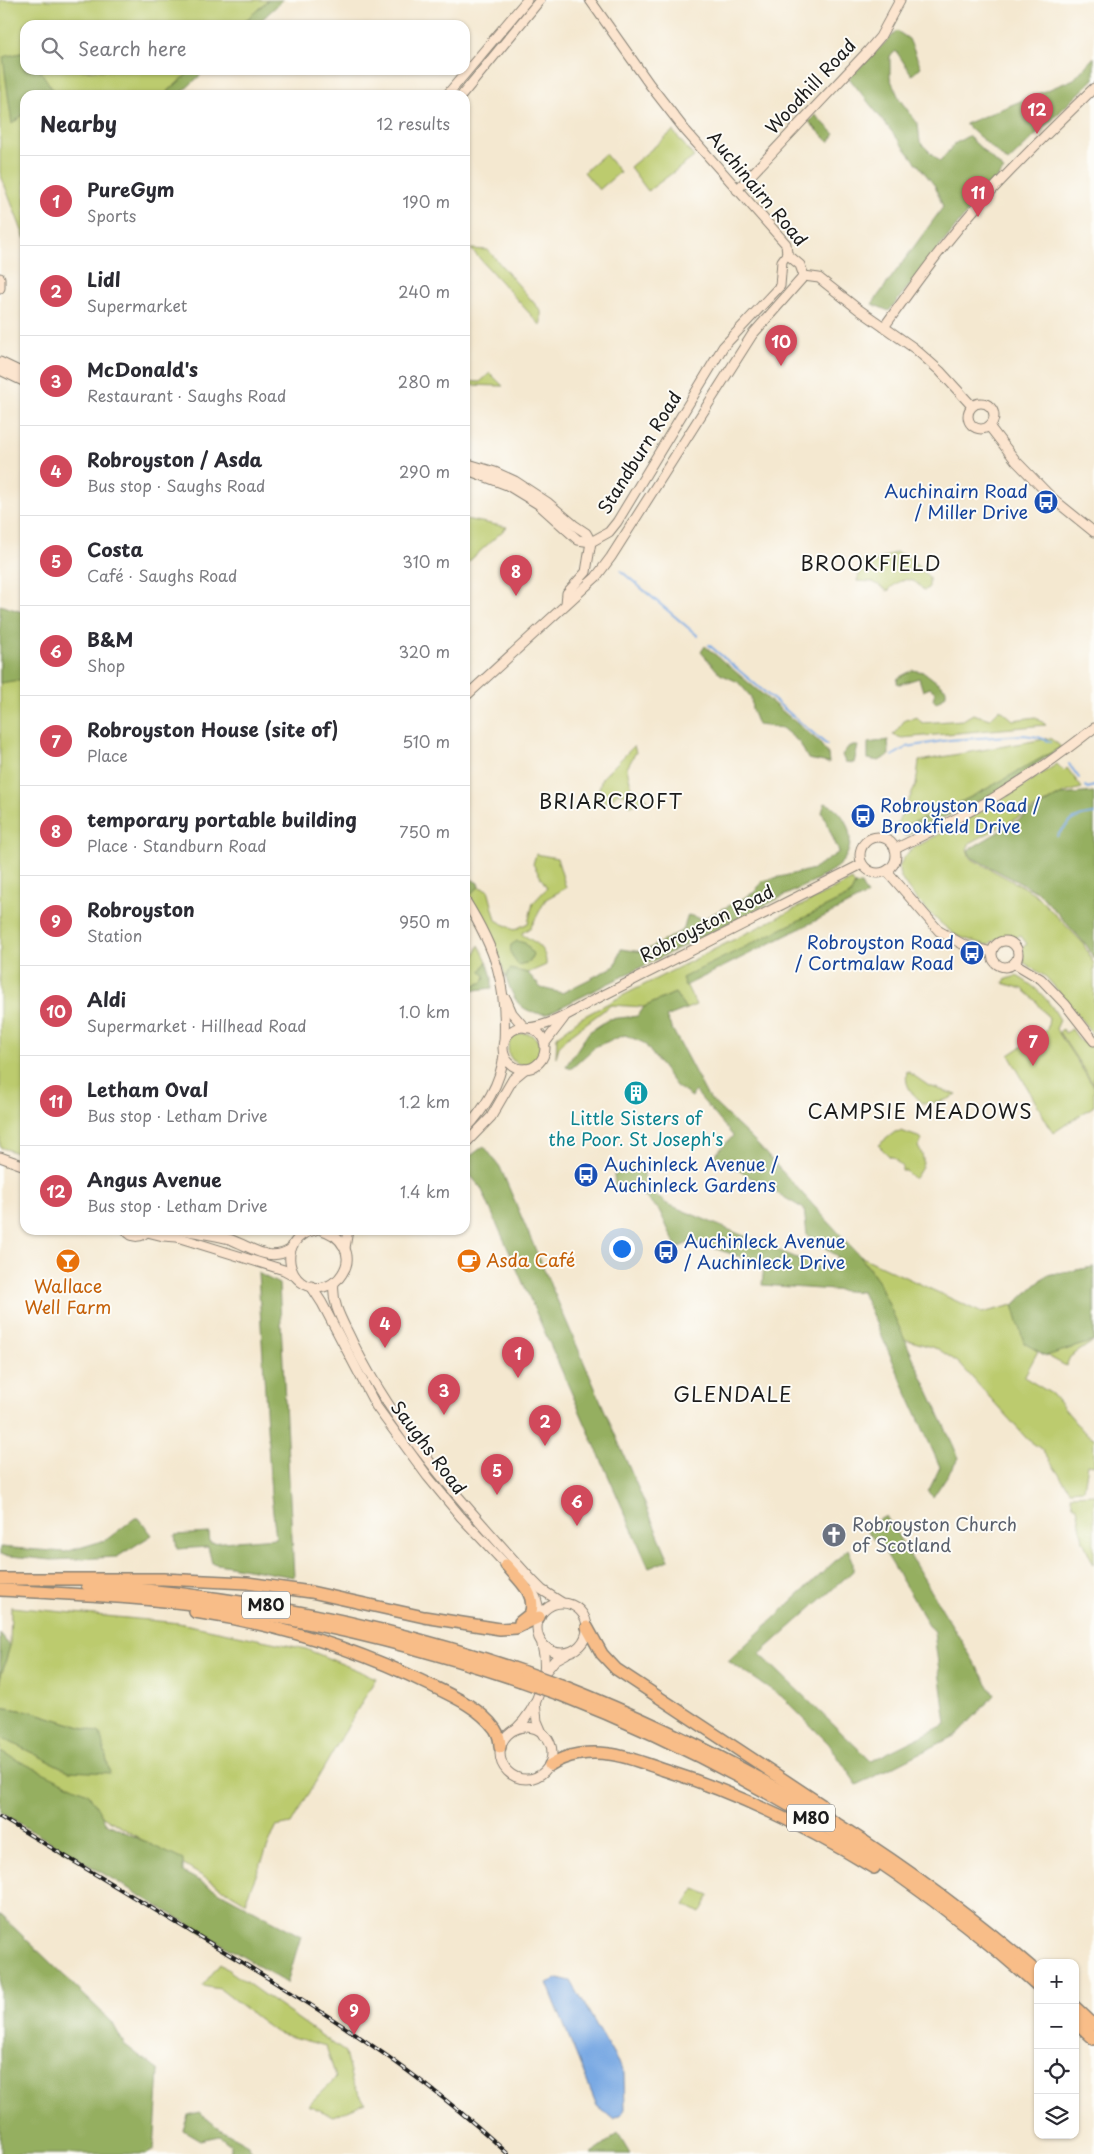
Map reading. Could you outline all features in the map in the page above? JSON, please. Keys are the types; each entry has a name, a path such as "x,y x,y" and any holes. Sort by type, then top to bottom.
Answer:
{"highway":[{"path":"500,1629 523,1621 530,1614 532,1607 529,1593 506,1565"},
{"path":"0,1579 163,1579 237,1582 311,1592 432,1619 500,1629 520,1627 540,1616"},
{"name":"M80","path":"0,1579 159,1590 296,1610 406,1635 645,1720 744,1769 842,1826 930,1886 1034,1970"},
{"name":"M80","path":"0,1590 170,1602 292,1620 397,1643 523,1676"},
{"path":"33,1592 218,1616 276,1629 326,1644 384,1665 459,1699 478,1712 496,1729 500,1738 500,1747"},
{"path":"587,1627 602,1654 616,1669 854,1826 930,1886"},
{"name":"M80","path":"559,1689 662,1738 746,1781 823,1825 936,1903 1034,1983"},
{"path":"550,1765 574,1755 618,1755 709,1785 760,1806 831,1842 936,1903"},
{"path":"1079,2011 1094,2025"},
{"path":"1079,2025 1094,2039"}],"street":[{"path":"470,68 528,0"},
{"path":"466,90 540,0"},
{"name":"Auchinairn Road","path":"590,0 685,130 786,244 787,254 800,265 804,276 819,278 914,348 940,371 972,406"},
{"name":"Woodhill Road","path":"737,190 868,51 880,37 900,0"},
{"path":"451,90 464,75"},
{"path":"884,327 938,253 981,202 1034,145 1094,88"},
{"name":"Standburn Road","path":"591,542 609,532 623,505 723,348 780,286 782,261 787,254"},
{"path":"470,693 596,577 611,557 755,330 804,276"},
{"path":"0,278 0,288"},
{"path":"0,362 20,372"},
{"path":"0,370 20,380"},
{"path":"979,403 986,404 992,408 994,414 993,421 989,426 982,429 970,424 968,418 969,410 972,406 979,403"},
{"path":"989,426 1016,461 1052,498 1094,532"},
{"path":"470,464 495,472 530,490 586,533 591,542 586,572 567,593 566,604"},
{"path":"470,471 507,485 538,504 578,540 591,542"},
{"path":"895,849 1003,793 1051,761 1094,728"},
{"path":"879,837 890,841 895,849 894,863 887,871 878,874 868,871 862,864 860,856 863,845 870,839 879,837"},
{"name":"Robroyston Road","path":"526,1028 542,1026 568,1014 862,864"},
{"path":"887,871 938,931 964,945 992,952"},
{"path":"470,909 492,948 504,994 512,1013 526,1028 540,1034 545,1043 544,1055 540,1063 535,1067 525,1069 512,1065 504,1055"},
{"path":"1002,942 1013,944 1018,953 1014,963 1006,968 1000,967 993,960 992,952 995,946 1002,942"},
{"path":"1014,963 1041,979 1065,1004 1094,1041"},
{"path":"470,1124 487,1102 497,1083 504,1055 504,994"},
{"name":"Robroyston Road","path":"545,1043 568,1014"},
{"path":"504,1043 513,1031 526,1028"},
{"path":"470,1139 491,1117 513,1079 525,1069"},
{"path":"0,1157 20,1164"},
{"path":"160,1235 177,1237 284,1270 311,1286 325,1286 334,1282 344,1270 347,1260 345,1248 347,1235"},
{"path":"206,1235 230,1240 260,1254 267,1255 291,1249 301,1235"},
{"path":"333,1235 339,1239 345,1248"},
{"path":"291,1249 290,1266 297,1278"},
{"name":"Saughs Road","path":"334,1282 333,1297 336,1308 366,1368 398,1421 465,1505 532,1580 542,1590 561,1602"},
{"name":"Saughs Road","path":"311,1286 322,1303 376,1406 439,1491 461,1517 533,1591 540,1616"},
{"path":"535,1702 536,1713 543,1735 551,1748 550,1765 536,1777 529,1779 516,1778 505,1769 501,1762 500,1747 509,1734 526,1718 535,1702 545,1672 545,1658 538,1631 540,1616 547,1606 561,1602 571,1604 581,1611 587,1627 586,1637 580,1647 574,1652 555,1660 545,1672"},
{"path":"541,1641 548,1650 566,1654"},
{"path":"516,1729 531,1728 543,1735"}],"green space":[{"path":"0,0 268,0 246,20 20,20 20,75 186,75 170,90 20,90 20,226 0,173"},
{"path":"268,0 283,0 261,20 246,20"},
{"path":"897,31 909,39 921,67 912,75 896,51 890,56 890,78 900,100 918,124 920,142 940,162 954,144 968,136 1004,170 962,219 889,311 872,304 943,207 935,186 849,78"},
{"path":"20,53 20,75 43,75 53,90 20,90 20,117 12,124 3,57"},
{"path":"1094,57 1094,79 1008,162 965,124 1074,79"},
{"path":"186,75 201,75 184,90 170,90"},
{"path":"815,115 835,134 829,142 809,122"},
{"path":"673,131 694,157 648,191 630,167"},
{"path":"605,154 620,172 599,190 584,172"},
{"path":"471,249 488,250 541,311 541,326"},
{"path":"490,373 503,386 470,385 470,381 480,382"},
{"path":"470,520 507,527 470,560"},
{"path":"896,552 908,557 929,577 929,587 924,591 915,582 906,580 897,583 888,591 873,582 857,581 863,562 877,561"},
{"path":"0,605 20,611 20,680 0,683"},
{"path":"20,646 20,1154 0,1147 0,654"},
{"path":"705,646 818,741 828,754 829,763 808,759 800,743 782,728 758,725 752,710 751,697 738,682 720,674 701,652"},
{"path":"913,670 924,672 946,689 946,695 936,703 933,699 935,692 930,688 923,691 919,678 900,684 897,683 898,678"},
{"path":"1000,709 1013,720 1036,717 1046,725 902,738 893,735 905,720 917,717 922,723 963,720 973,714 990,719"},
{"path":"1051,738 1061,747 959,803 895,828 916,785 919,761"},
{"path":"888,740 889,755 879,761 868,759 868,743"},
{"path":"634,746 636,752 627,768 632,790 648,799 631,806 626,795 618,793 607,803 597,796 602,778"},
{"path":"849,746 858,746 854,763 845,762 842,755"},
{"path":"1061,747 997,792 905,836 895,828 959,803"},
{"path":"1057,764 1064,771 1067,768 1082,788 1064,793 970,843 967,849 970,858 1034,893 1083,943 1094,964 1094,1036 1046,977 1023,962 1023,947 1027,944 1021,936 997,939 988,945 958,936 933,916 914,896 906,886 899,870 901,862 910,850 993,805"},
{"path":"1094,792 1094,959 1087,946 1039,893 971,857 968,850 1060,795"},
{"path":"825,803 839,812 845,820 850,837 850,846 842,862 820,878 547,1014 530,1011 520,1005 512,994 506,978 510,969 528,973 541,988 562,993 615,966 621,949 643,952 683,930 688,915 703,919 755,892 762,881 814,869 839,852 822,812"},
{"path":"536,854 557,858 566,888 546,899 531,927 521,934 539,946 546,959 546,965 528,973 510,970 506,978 493,938 470,901 470,895 479,887 488,890 496,920 514,930 528,923 533,903 547,888 533,864"},
{"path":"470,878 478,883 479,887 470,895"},
{"path":"852,880 855,885 850,895 683,978 696,1005 686,1009 675,993 644,1007 611,1005 565,1039 559,1047 556,1057 557,1036 581,1018"},
{"path":"861,884 867,895 685,986 682,978 850,895 855,885"},
{"path":"517,941 525,943 533,954 530,962 518,965 513,958 511,945"},
{"path":"479,945 487,961 481,971 485,976 483,982 470,987 470,963 472,963"},
{"path":"487,961 492,977 492,988 470,992 470,987 483,982 485,976 481,971"},
{"path":"1017,976 1036,989 1051,1006 1060,1020 1056,1029 1094,1087 1094,1106 1053,1133 1009,1055 1047,1030 1049,1019 1036,1001 1023,989 1003,983 1006,979"},
{"path":"675,993 686,1009 666,1017 708,1097 756,1143 860,1256 878,1281 959,1458 933,1497 928,1492 940,1467 862,1292 762,1285 764,1265 693,1241 677,1248 659,1210 644,1196 615,1186 614,1174 629,1166 644,1170 644,1185 665,1203 828,1271 838,1257 807,1235 804,1209 714,1156 733,1136 695,1091 692,1097 676,1086 644,1043 625,1035 596,1046 572,1068 566,1066 589,1032 609,1019 638,1016 644,1007"},
{"path":"1062,1029 1065,1033 1072,1029 1080,1041 1089,1044 1094,1051 1094,1085 1059,1032"},
{"path":"524,1033 530,1034 535,1038 539,1043 539,1055 535,1060 530,1064 524,1065 518,1064 513,1060 509,1055 508,1049 509,1043 513,1038 518,1034"},
{"path":"907,1071 929,1086 957,1095 932,1103 923,1103 915,1096 908,1085"},
{"path":"901,1131 922,1140 918,1147 923,1164 914,1179 906,1171 902,1171 902,1167 893,1157 890,1157 878,1145 895,1132"},
{"path":"484,1146 500,1167 669,1560 649,1568 481,1188 470,1175 470,1156"},
{"path":"860,1256 982,1313 1013,1305 1047,1275 1094,1267 1094,1341 1070,1357 1066,1366 1038,1351 1024,1377 1052,1394 1085,1433 1094,1438 1094,1465 1088,1464 1084,1489 1070,1490 1041,1449 1027,1439 959,1363 938,1349 904,1339 878,1281"},
{"path":"1094,1267 1094,1341 1046,1356 1024,1343 1013,1305 1047,1275"},
{"path":"258,1273 279,1284 294,1577 212,1563 208,1547 177,1549 175,1535 209,1533 210,1543 276,1538 271,1495"},
{"path":"1094,1494 1094,1565 1083,1541 1077,1507 1073,1504 1070,1495"},
{"path":"886,1516 994,1695 958,1734 857,1785 829,1744 781,1696 728,1661 848,1549 853,1561 853,1571 760,1654 871,1761 946,1724 934,1633 885,1552 864,1528"},
{"path":"135,1518 139,1518 152,1535 117,1557 52,1560 0,1555 0,1547 65,1552 106,1540"},
{"path":"11,1607 179,1623 306,1649 376,1678 291,1824 276,1827 245,1902 0,1754 0,1737 69,1771 100,1733 33,1712 0,1707 0,1679 10,1646"},
{"path":"0,1634 10,1646 0,1679"},
{"path":"0,1707 33,1712 100,1733 110,1773 69,1771 0,1737"},
{"path":"0,1752 89,1794 106,1823 183,1860 183,1872 301,1936 287,1983 0,1812"},
{"path":"695,1889 710,1895 700,1913 685,1905"},
{"path":"0,1914 112,2022 124,2044 159,2071 154,2150 147,2154 0,2154"},
{"path":"220,1964 345,2052 352,2081 365,2103 333,2116 308,2105 336,2078 326,2046 277,2033 220,1989 202,1986"},
{"path":"199,2112 221,2130 248,2145 253,2154 228,2154 231,2150 231,2145 219,2136 200,2140 183,2130 188,2115"},
{"path":"618,2134 630,2154 591,2154"}],"water":[{"path":"558,1978 571,1981 624,2073 625,2109 621,2115 613,2119 597,2106 547,1983"}],"waterway":[{"path":"621,571 698,636"},
{"path":"709,645 827,745"},
{"path":"892,756 907,747 949,740 1024,735 1038,737 1051,742"},
{"path":"1069,764 1079,778"},
{"path":"1085,786 1088,788 1094,786"},
{"path":"1057,836 1073,820 1094,814"}],"railway":[{"path":"0,1817 254,1969 330,2017 440,2095 508,2154"}],"place":[{"name":"Angus Avenue","path":"1037,134"},
{"name":"Letham Oval","path":"978,217"},
{"name":"Aldi","path":"781,366"},
{"name":"Auchinairn Road / Miller Drive","path":"1046,502"},
{"name":"temporary portable building","path":"516,596"},
{"name":"Robroyston Road / Brookfield Drive","path":"863,816"},
{"name":"Robroyston Road / Cortmalaw Road","path":"972,953"},
{"name":"Robroyston House (site of)","path":"1033,1066"},
{"name":"Little Sisters of the Poor. St Joseph's","path":"636,1093"},
{"name":"Auchinleck Avenue / Auchinleck Gardens","path":"586,1175"},
{"name":"Auchinleck Avenue / Auchinleck Drive","path":"666,1252"},
{"name":"Wallace Well Farm","path":"68,1261"},
{"name":"Asda Café","path":"469,1261"},
{"name":"Robroyston / Asda","path":"385,1348"},
{"name":"PureGym","path":"518,1378"},
{"name":"McDonald's","path":"444,1415"},
{"name":"Lidl","path":"545,1446"},
{"name":"Costa","path":"497,1495"},
{"name":"B&M","path":"577,1526"},
{"name":"Robroyston Church of Scotland","path":"834,1535"},
{"name":"Robroyston","path":"354,2035"}],"district":[{"name":"BROOKFIELD","path":"871,564"},
{"name":"BRIARCROFT","path":"611,802"},
{"name":"CAMPSIE MEADOWS","path":"920,1112"},
{"name":"GLENDALE","path":"733,1395"}]}
